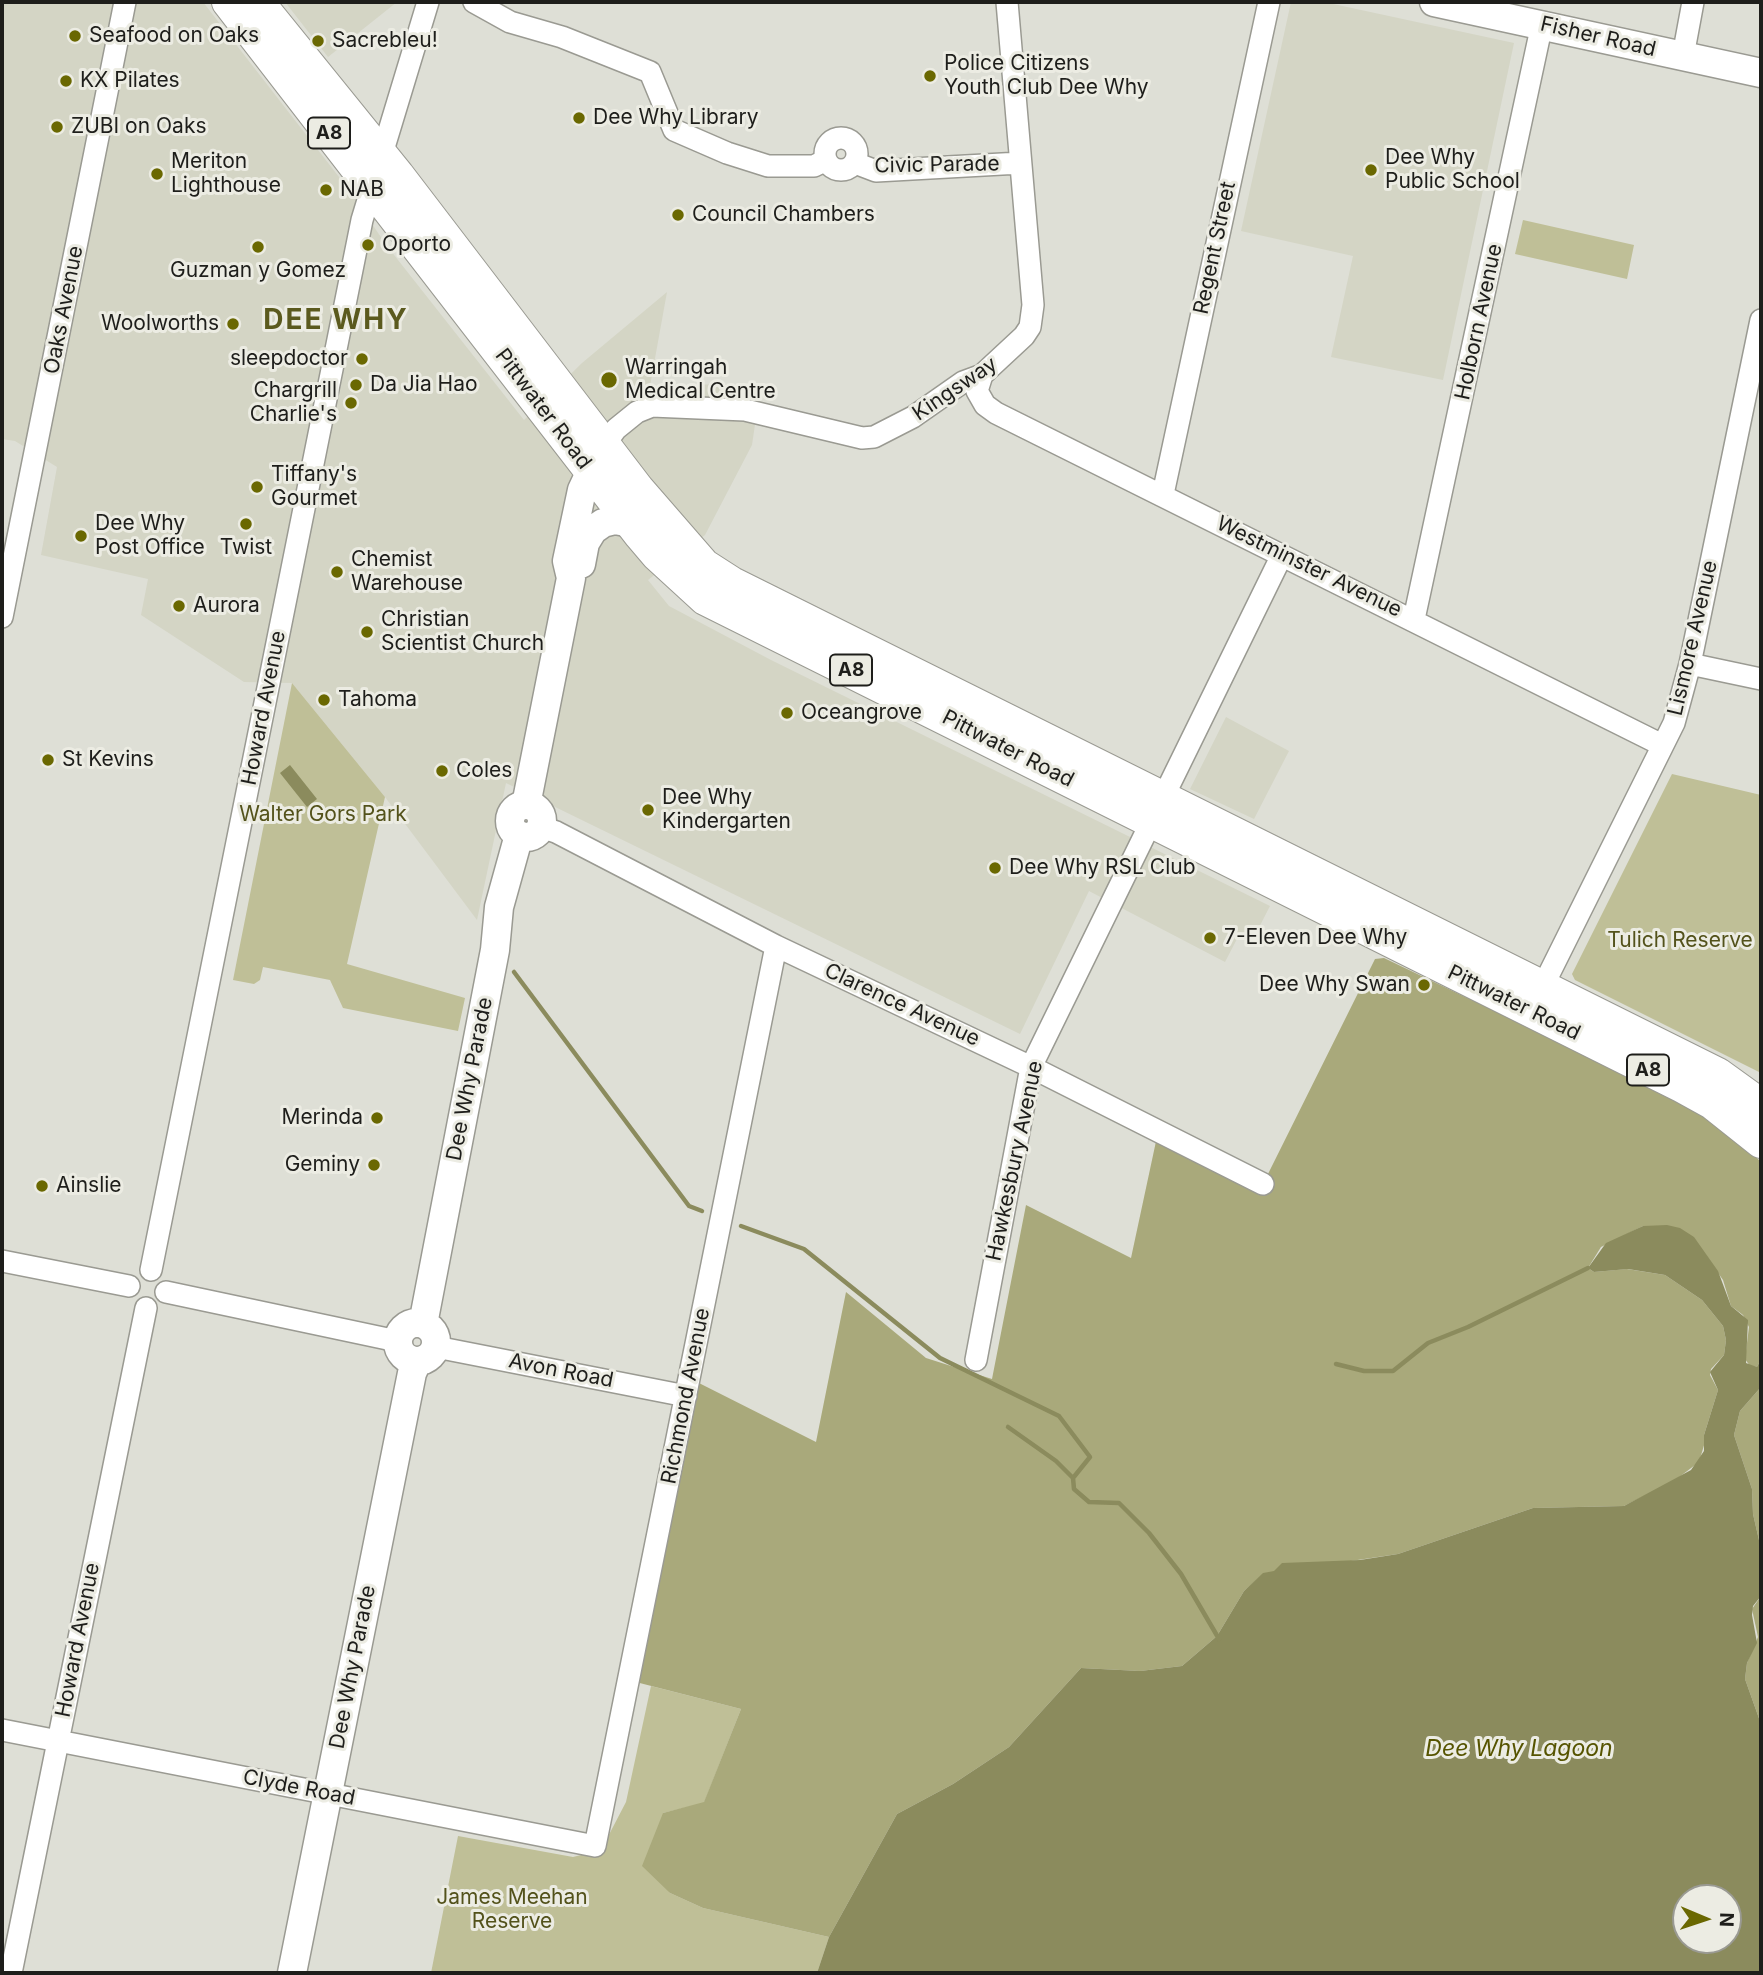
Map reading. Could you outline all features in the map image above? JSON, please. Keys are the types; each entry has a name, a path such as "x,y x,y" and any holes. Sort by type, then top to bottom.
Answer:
{"highway":[{"name":"Pittwater Road","path":"228,2 631,523 665,564 692,588 720,608 944,715 1156,810"},
{"name":"Pittwater Road","path":"258,2 676,534 717,574 1156,810 1537,999 1718,1074 1761,1105"},
{"name":"Pittwater Road","path":"1537,999 1698,1095 1761,1142"}],"main road":[{"name":"Fisher Road","path":"1434,2 1761,73"},
{"name":"Dee Why Parade","path":"292,1973 409,1387 425,1344 495,950 501,898 529,822 571,578 567,561 582,489 605,444"},
{"path":"571,578 581,564 585,543 593,530 603,523 615,520 631,523"},
{"path":"397,1341 405,1358 425,1344"}],"street":[{"name":"Oaks Avenue","path":"2,617 125,2"},
{"name":"Howard Avenue","path":"151,1270 371,187 428,2"},
{"name":"Civic Parade","path":"474,2 510,22 562,37 649,72 674,130 727,153 768,166 814,166 826,160 832,168 842,171 855,163 876,171 1020,163"},
{"name":"Kingsway","path":"605,444 616,429 637,412 652,406 745,410 862,439 874,437 914,417 963,382 982,375 1024,336 1032,317 1007,2"},
{"name":"Regent Street","path":"1163,494 1269,2"},
{"path":"1683,56 1693,2"},
{"name":"Holborn Avenue","path":"1414,619 1542,24"},
{"name":"Lismore Avenue","path":"1537,999 1674,723 1690,664 1761,320"},
{"name":"Westminster Avenue","path":"982,375 977,391 985,405 996,413 1414,619 1662,746"},
{"name":"Hawkesbury Avenue","path":"976,1360 1031,1067 1282,555"},
{"path":"1690,664 1761,679"},
{"name":"Clarence Avenue","path":"529,822 556,832 776,946 1031,1067 1263,1184"},
{"name":"Richmond Avenue","path":"595,1846 776,946"},
{"path":"2,1261 129,1286"},
{"path":"151,1270 164,1280 166,1292 158,1305 146,1308 132,1298 129,1286 136,1275 151,1270"},
{"path":"166,1292 397,1341"},
{"name":"Howard Avenue","path":"11,1973 146,1308"},
{"name":"Avon Road","path":"425,1344 686,1396"},
{"name":"Clyde Road","path":"2,1730 595,1846"}],"shaded area":[{"path":"2,2 203,2 346,186 387,246 524,420 582,363 667,292 650,386 726,384 760,390 752,445 705,535 648,580 669,606 771,660 1270,906 1251,943 1238,937 1225,962 1089,891 1020,1034 506,783 477,920 385,797 292,683 244,682 141,615 148,579 41,555 57,467 15,441 2,439"},
{"path":"285,2 397,2 328,57"},
{"name":"Dee Why Public School","path":"1291,2 1324,2 1514,43 1443,380 1331,357 1353,256 1241,231"},
{"path":"1226,717 1289,751 1254,819 1190,789"},
{"path":"1384,958 1682,1101 1726,1129 1761,1162 1761,1359 1757,1367 1750,1366 1745,1359 1749,1327 1743,1315 1731,1306 1723,1280 1705,1254 1643,1226 1601,1247 1588,1268 1594,1272 1627,1269 1665,1275 1702,1300 1723,1326 1726,1340 1724,1355 1711,1369 1710,1375 1718,1390 1699,1462 1674,1481 1624,1506 1533,1508 1398,1554 1263,1574 1244,1591 1217,1636 1182,1666 1140,1671 1081,1668 1009,1747 953,1784 897,1814 829,1937 703,1908 670,1893 642,1866 663,1813 704,1802 741,1709 628,1680 689,1378 816,1442 846,1292 926,1358 992,1379 1026,1205 1131,1258 1158,1132 1263,1184 1375,959"},
{"path":"1761,1387 1761,1549 1753,1514 1752,1489 1734,1435 1740,1411"},
{"path":"1761,1596 1761,1724 1745,1679 1747,1663 1758,1637 1752,1609"}],"green space":[{"path":"1523,220 1634,245 1627,279 1515,254"},
{"name":"Walter Gors Park","path":"292,683 385,797 347,964 465,998 458,1031 343,1008 330,980 263,967 260,980 254,984 233,980"},
{"name":"Tulich Reserve","path":"1672,774 1761,795 1761,1073 1575,980 1572,974"},
{"name":"James Meehan Reserve","path":"651,1686 741,1709 704,1803 663,1813 666,1887 670,1893 703,1908 829,1937 817,1973 431,1973 458,1836 573,1857 601,1850 626,1802"}],"water":[{"path":"290,765 317,799 307,807 280,773"},
{"name":"Dee Why Lagoon","path":"1667,1225 1680,1228 1694,1237 1718,1271 1731,1306 1748,1320 1746,1363 1757,1367 1761,1359 1761,1387 1740,1411 1734,1435 1752,1489 1753,1514 1761,1549 1761,1596 1753,1606 1752,1615 1757,1643 1747,1663 1745,1679 1761,1724 1761,1973 817,1973 829,1937 897,1814 953,1784 1009,1747 1081,1668 1140,1671 1182,1666 1217,1636 1244,1591 1263,1573 1274,1571 1282,1563 1360,1560 1398,1554 1533,1508 1624,1506 1691,1470 1704,1451 1704,1435 1718,1390 1710,1372 1724,1355 1726,1340 1723,1326 1702,1300 1665,1275 1628,1269 1594,1272 1588,1268 1606,1243 1643,1226"}],"waterway":[{"path":"514,972 689,1206 702,1211"},
{"path":"741,1226 804,1249 940,1358 1059,1416 1090,1457 1073,1478 1074,1489 1089,1502 1119,1503 1149,1533 1181,1574 1219,1639"},
{"path":"1336,1364 1364,1371 1393,1371 1428,1343 1468,1327 1588,1268"},
{"path":"1008,1427 1056,1461 1073,1478"}],"place":[{"name":"Seafood on Oaks","path":"75,36"},
{"name":"Sacrebleu!","path":"318,41"},
{"name":"Police Citizens Youth Club Dee Why","path":"930,76"},
{"name":"KX Pilates","path":"66,81"},
{"name":"Dee Why Library","path":"579,118"},
{"name":"ZUBI on Oaks","path":"57,127"},
{"name":"Dee Why Public School","path":"1371,170"},
{"name":"Meriton Lighthouse","path":"157,174"},
{"name":"NAB","path":"326,190"},
{"name":"Council Chambers","path":"678,215"},
{"name":"Oporto","path":"368,245"},
{"name":"Guzman y Gomez","path":"258,247"},
{"name":"Woolworths","path":"233,324"},
{"name":"sleepdoctor","path":"362,359"},
{"name":"Warringah Medical Centre","path":"609,380"},
{"name":"Da Jia Hao","path":"356,385"},
{"name":"Chargrill Charlie's","path":"351,403"},
{"name":"Tiffany's Gourmet","path":"257,487"},
{"name":"Twist","path":"246,524"},
{"name":"Dee Why Post Office","path":"81,536"},
{"name":"Chemist Warehouse","path":"337,572"},
{"name":"Aurora","path":"179,606"},
{"name":"Christian Scientist Church","path":"367,632"},
{"name":"Tahoma","path":"324,700"},
{"name":"Oceangrove","path":"787,713"},
{"name":"St Kevins","path":"48,760"},
{"name":"Coles","path":"442,771"},
{"name":"Dee Why Kindergarten","path":"648,810"},
{"name":"Dee Why RSL Club","path":"995,868"},
{"name":"7-Eleven Dee Why","path":"1210,938"},
{"name":"Dee Why Swan","path":"1424,985"},
{"name":"Merinda","path":"377,1118"},
{"name":"Geminy","path":"374,1165"},
{"name":"Ainslie","path":"42,1186"}],"district":[{"name":"DEE WHY","path":"336,321"}]}
